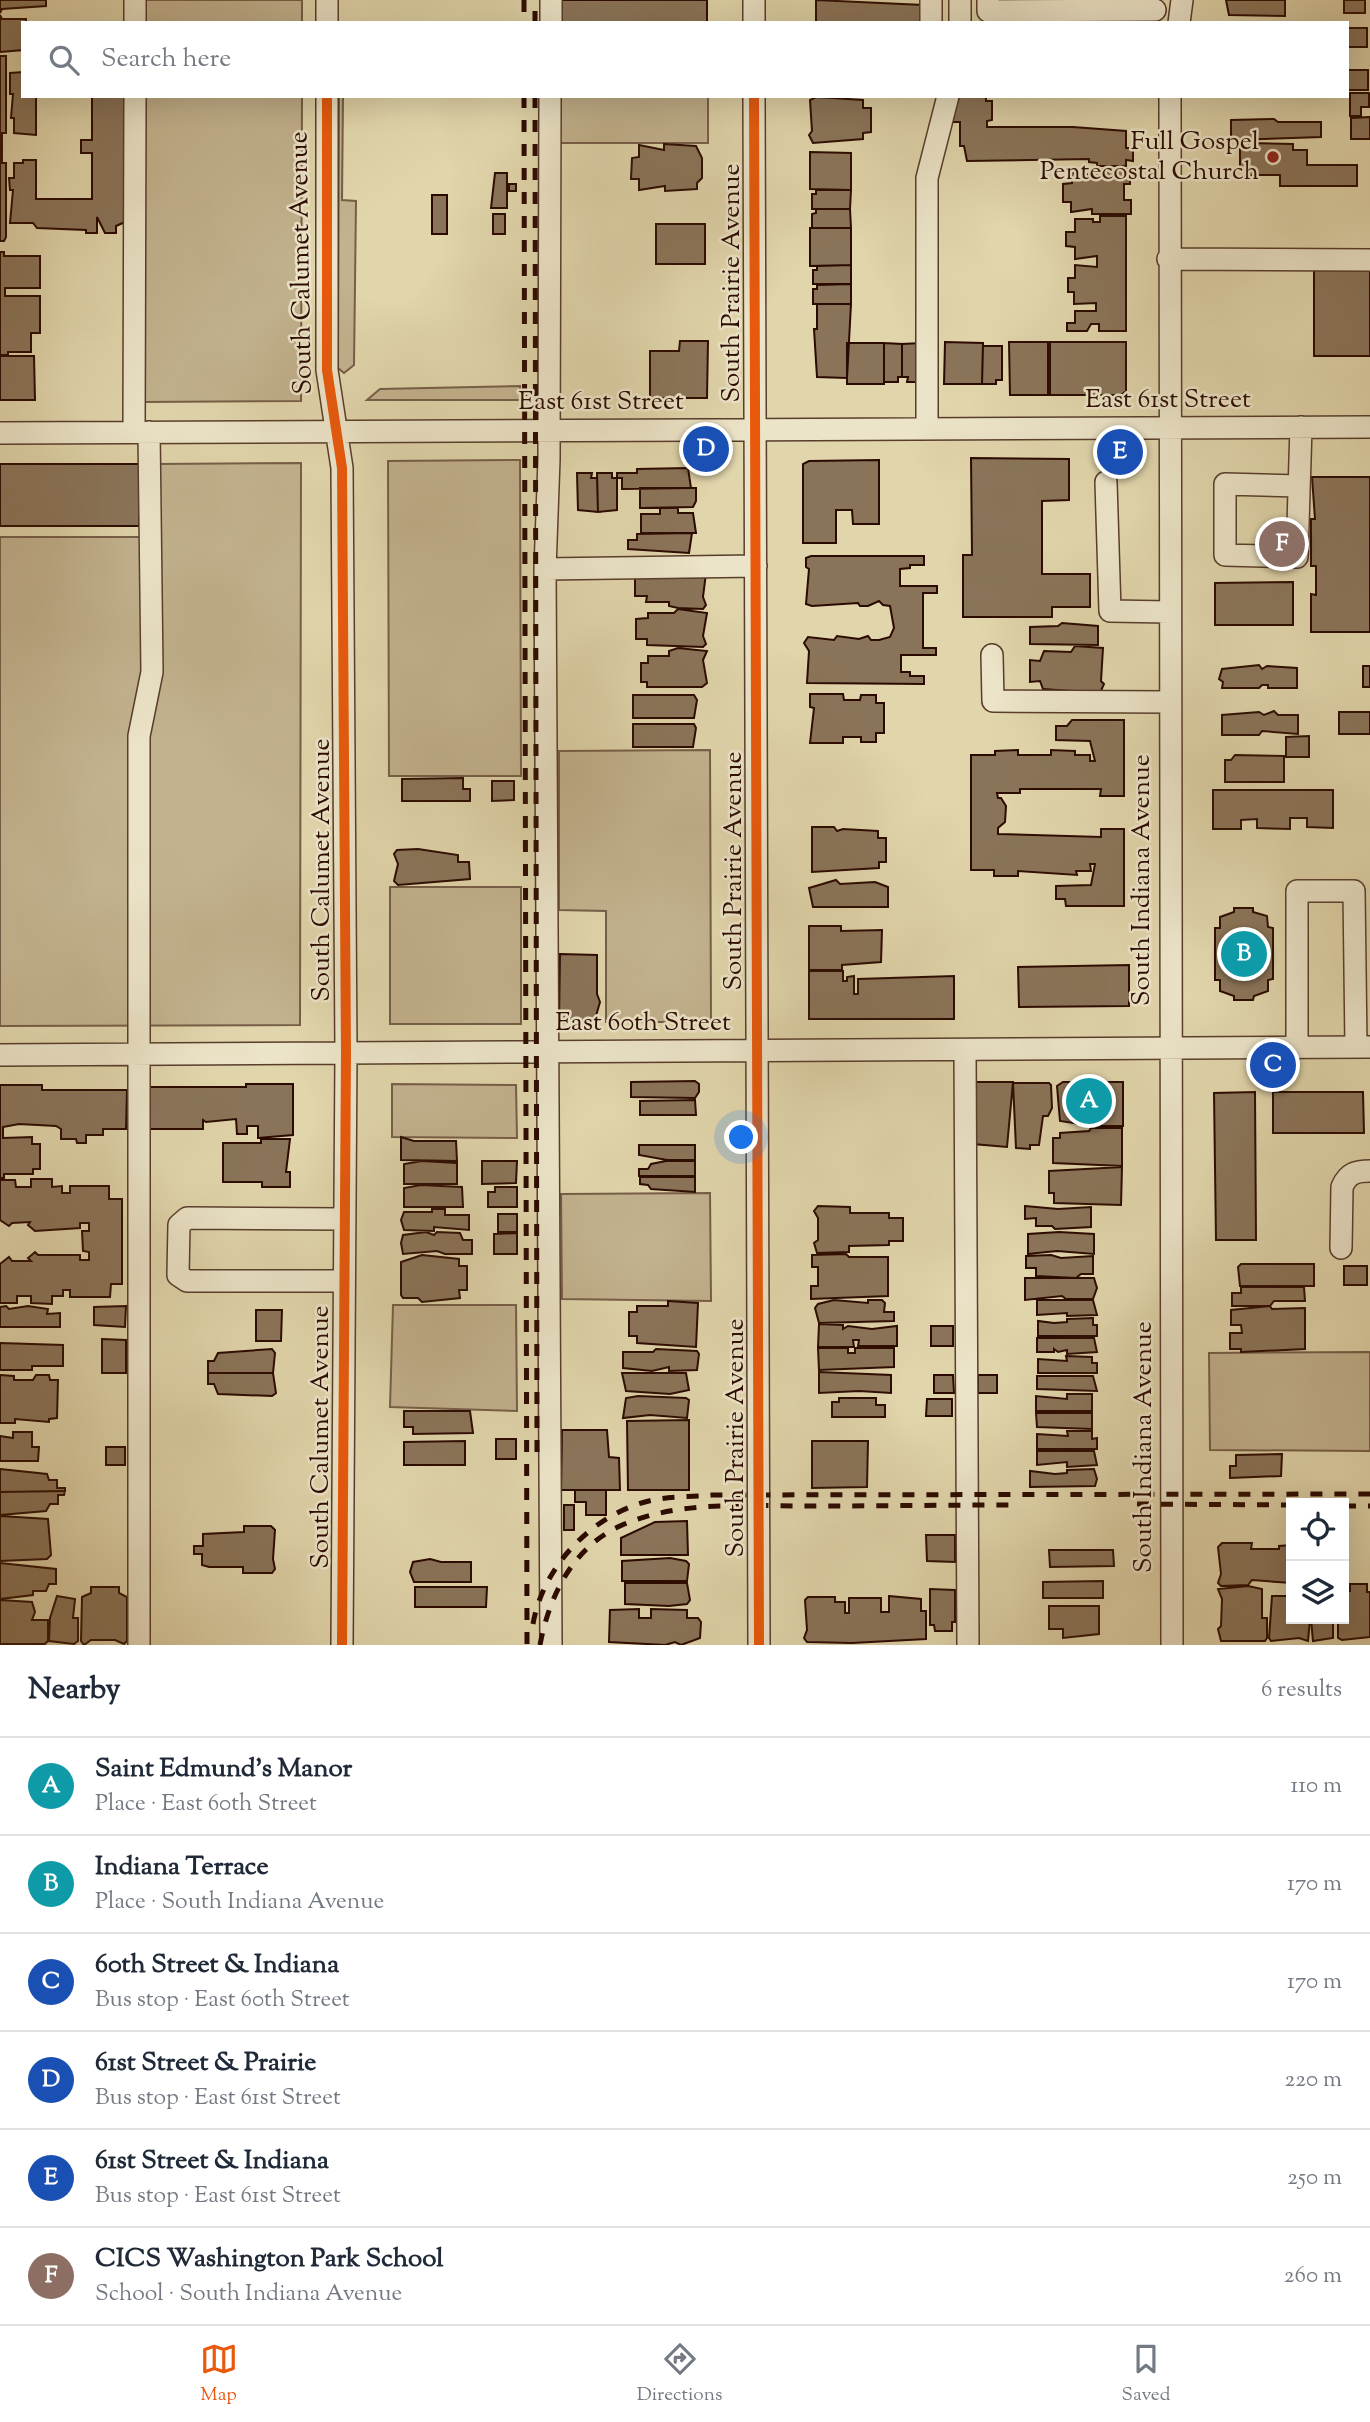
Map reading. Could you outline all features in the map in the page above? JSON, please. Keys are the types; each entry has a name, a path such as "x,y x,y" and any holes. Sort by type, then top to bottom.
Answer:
{"street":[{"path":"135,0 135,21"},
{"path":"327,0 327,21"},
{"path":"551,0 551,21"},
{"path":"754,0 754,21"},
{"path":"931,0 931,21"},
{"path":"960,0 960,21"},
{"path":"988,0 988,11 1155,11"},
{"path":"1179,21 1182,0"},
{"path":"135,98 141,432 152,672 139,736 139,1645"},
{"name":"South Calumet Avenue","path":"327,98 327,370 342,468 346,1053 342,1645"},
{"path":"550,98 549,431 545,569 551,1645"},
{"name":"South Prairie Avenue","path":"754,98 760,1645"},
{"path":"927,429 927,178 947,98"},
{"name":"South Indiana Avenue","path":"1168,102 1172,1645"},
{"path":"1168,259 1370,260"},
{"path":"1299,486 1225,484 1225,555 1297,557 1301,427"},
{"name":"East 61st Street","path":"0,433 1370,427"},
{"path":"1107,482 1110,611 1169,612"},
{"path":"545,569 756,566"},
{"path":"992,654 993,701 1169,702"},
{"path":"1297,1048 1297,891 1354,891 1363,1047"},
{"name":"East 60th Street","path":"0,1055 1363,1047"},
{"path":"965,1051 968,1645"},
{"path":"1341,1248 1342,1187 1346,1178 1356,1171 1370,1171"},
{"path":"344,1281 187,1281 178,1275 179,1225 187,1218 345,1219"}],"shaded area":[{"path":"145,0 302,0 302,21 145,21"},
{"path":"144,98 302,98 301,401 143,402"},
{"path":"339,98 343,98 342,200 356,201 354,365 344,373 338,368"},
{"path":"558,98 708,98 708,143 557,143"},
{"path":"520,386 520,400 367,400 380,389"},
{"path":"520,460 521,776 389,776 388,461"},
{"path":"301,463 300,1025 0,1026 0,537 156,537 156,464"},
{"path":"710,750 711,1022 606,1022 606,911 559,910 559,751"},
{"path":"390,887 521,887 521,1024 390,1024"},
{"path":"392,1084 516,1085 517,1138 392,1137"},
{"path":"710,1193 711,1301 562,1299 561,1194"},
{"path":"393,1305 516,1305 517,1411 390,1407"},
{"path":"1370,1352 1370,1451 1210,1450 1209,1353"}],"building":[{"path":"0,0 46,0 46,6 2,9 0,13"},
{"path":"557,0 707,0 707,21 557,21"},
{"path":"816,0 923,5 923,21 816,21"},
{"path":"1226,0 1285,0 1285,16 1229,15"},
{"path":"1344,0 1365,0 1365,13 1344,13"},
{"path":"0,15 2,19 26,19 21,21 21,50 0,52"},
{"path":"1349,28 1367,28 1367,47 1349,47"},
{"path":"0,56 6,56 6,133 2,133 2,163 6,163 4,241 0,241"},
{"path":"1349,70 1368,70 1368,90 1349,90"},
{"path":"21,72 21,98 36,98 36,135 14,133 10,73"},
{"path":"1350,93 1369,93 1369,107 1361,107 1361,116 1350,116"},
{"path":"92,98 125,98 125,222 116,226 116,233 105,233 97,217 97,233 37,228 33,223 10,223 13,190 10,190 9,178 14,178 14,163 23,163 23,160 36,160 36,199 92,199 92,153 81,153 81,140 92,140"},
{"path":"959,98 986,98 986,101 992,101 992,120 987,121 987,127 1073,127 1126,131 1126,148 1133,148 1133,161 1126,160 1126,166 1097,166 1097,163 1089,162 1089,159 967,161 964,146 960,146 960,122 953,122 953,111"},
{"path":"810,100 863,100 863,108 871,108 871,132 863,133 863,139 813,143 809,135 812,131"},
{"path":"1370,117 1370,139 1351,139 1351,118"},
{"path":"1274,119 1278,122 1321,122 1321,137 1231,140 1231,120"},
{"name":"Full Gospel Pentecostal Church","path":"1249,143 1293,144 1293,150 1307,150 1307,165 1357,165 1357,186 1280,186 1280,175 1248,175 1248,168 1240,168 1240,149 1249,149"},
{"path":"664,144 696,146 702,158 702,178 697,183 697,189 665,191 665,186 639,190 639,179 631,179 632,158 639,157 639,145 664,150"},
{"path":"810,152 851,153 851,190 810,189"},
{"path":"1092,169 1130,169 1130,184 1124,184 1124,200 1131,200 1131,214 1092,214 1092,209 1071,212 1071,202 1063,202 1063,184 1072,183 1072,173 1093,175"},
{"path":"495,173 507,173 507,208 491,208"},
{"path":"509,184 516,184 516,191 509,191"},
{"path":"816,190 851,190 850,209 812,209 812,194 816,194"},
{"path":"432,195 447,195 447,234 432,234"},
{"path":"816,209 850,209 851,228 812,228 812,214 816,213"},
{"path":"493,214 505,214 505,234 493,234"},
{"path":"1100,216 1126,216 1126,331 1099,331 1099,324 1091,324 1087,331 1067,331 1067,323 1075,323 1075,311 1096,311 1096,303 1074,304 1074,292 1068,292 1068,278 1075,278 1075,265 1097,267 1097,256 1075,259 1075,247 1066,246 1066,232 1075,232 1075,219 1093,219 1093,222 1100,222"},
{"path":"656,224 705,224 705,264 656,264"},
{"path":"810,228 851,228 851,265 810,266"},
{"path":"0,252 4,252 4,256 40,256 40,288 5,288 5,296 40,296 40,333 31,333 31,352 8,352 8,355 0,355"},
{"path":"851,265 851,284 813,284 813,270 817,270 817,266"},
{"path":"1314,269 1370,269 1370,356 1314,356"},
{"path":"851,284 851,304 813,304 813,289 817,289 817,285"},
{"path":"817,304 851,304 847,378 817,377 814,329 817,329"},
{"path":"680,341 708,341 707,398 650,398 650,351 679,351"},
{"path":"945,342 983,343 982,384 944,384"},
{"path":"1009,342 1048,342 1048,395 1010,395"},
{"path":"1050,342 1126,342 1126,391 1121,395 1050,395"},
{"path":"847,343 884,343 884,384 847,384"},
{"path":"884,343 902,344 902,377 898,377 898,382 884,382"},
{"path":"922,343 922,382 907,382 908,377 902,377 902,344"},
{"path":"983,346 1002,346 1002,380 996,380 996,384 982,384"},
{"path":"0,356 34,356 35,400 0,400"},
{"path":"971,458 1069,459 1069,500 1042,501 1042,574 1090,574 1090,607 1052,607 1052,617 963,617 963,555 972,555"},
{"path":"879,460 879,524 853,524 852,510 836,510 836,543 803,543 803,464 809,461"},
{"path":"0,464 139,464 139,526 0,526"},
{"path":"688,468 691,488 622,489 622,478 617,478 617,473 637,473 637,469"},
{"path":"577,473 592,473 591,478 597,478 598,512 578,510"},
{"path":"597,473 612,473 612,478 617,478 617,510 598,512"},
{"path":"1312,477 1370,477 1370,632 1311,632 1311,594 1316,595 1316,566 1311,566 1311,519 1315,519"},
{"path":"640,488 696,488 696,501 693,507 640,508"},
{"path":"660,508 678,508 678,513 693,513 696,533 641,533 641,514 660,514"},
{"path":"692,533 689,553 628,549 628,540 637,540 637,534"},
{"path":"924,556 924,565 910,565 910,568 900,569 900,586 937,586 937,593 923,593 923,648 936,648 936,655 901,655 901,672 910,672 910,676 924,676 924,684 807,683 809,651 804,643 808,637 834,640 837,636 859,639 868,636 871,640 879,640 890,637 894,628 890,606 879,601 868,606 860,606 858,603 812,606 806,604 809,569 806,567 806,558"},
{"path":"706,573 703,597 706,605 703,609 678,608 669,606 669,602 646,602 647,596 635,596 635,577"},
{"path":"1293,582 1293,625 1215,625 1215,583"},
{"path":"678,609 707,613 703,636 706,644 703,647 647,645 647,639 636,639 636,619 648,618 648,613 674,613"},
{"path":"1062,623 1098,626 1098,645 1030,644 1030,627 1058,626"},
{"path":"1075,646 1103,648 1101,681 1104,684 1100,693 1043,689 1040,681 1030,682 1030,660 1040,661 1044,651 1071,652"},
{"path":"678,648 707,651 703,660 707,683 702,687 647,687 647,682 641,682 641,663 648,663 648,656 669,656 669,651"},
{"path":"1259,665 1262,669 1267,666 1297,668 1297,688 1268,688 1268,685 1262,685 1259,688 1222,688 1223,682 1219,679 1222,669"},
{"path":"1363,666 1370,666 1370,687 1363,687"},
{"path":"810,694 843,694 844,700 860,700 861,695 876,695 876,703 884,703 884,733 876,733 876,742 861,742 861,737 843,737 843,743 810,743 814,708 810,707"},
{"path":"633,695 694,695 697,700 694,718 633,718"},
{"path":"1274,711 1278,715 1298,715 1298,734 1262,731 1259,735 1222,735 1222,715 1259,712 1264,715"},
{"path":"1339,712 1370,712 1370,734 1339,734"},
{"path":"1072,720 1124,720 1124,796 1100,796 1101,789 1020,789 1020,793 997,793 1006,806 1005,822 998,828 998,834 1101,837 1101,829 1124,829 1124,906 1066,906 1065,899 1056,899 1056,886 1091,885 1095,864 1090,864 1091,871 1076,871 1077,875 1018,871 1018,876 994,876 994,870 971,870 971,755 995,755 995,751 1018,750 1018,755 1051,755 1051,750 1075,751 1075,755 1090,755 1090,761 1095,761 1090,741 1056,740 1056,726 1067,726"},
{"path":"633,724 694,724 696,728 693,747 633,747"},
{"path":"1309,736 1309,757 1286,757 1286,737"},
{"path":"1235,755 1284,756 1284,782 1225,782 1225,760 1231,760"},
{"path":"463,778 463,789 470,789 470,801 402,801 402,779"},
{"path":"492,781 514,781 514,800 492,801"},
{"path":"1213,790 1333,790 1333,828 1307,827 1307,818 1290,818 1290,829 1257,828 1257,819 1241,820 1241,829 1213,829"},
{"path":"812,827 834,827 837,831 878,831 878,838 886,838 886,862 879,862 879,868 812,872"},
{"path":"418,849 458,855 458,862 469,862 470,879 398,885 394,881 398,864 394,854 397,850"},
{"path":"836,880 840,884 875,882 888,887 888,907 813,907 809,888"},
{"path":"1234,908 1253,908 1253,912 1267,916 1268,927 1273,928 1273,979 1268,980 1268,991 1254,996 1253,1000 1234,1000 1234,996 1220,991 1220,980 1215,980 1215,928 1220,928 1220,917 1234,912"},
{"path":"809,926 841,926 841,931 882,930 881,962 842,965 842,970 809,970"},
{"path":"560,954 597,955 597,994 600,1002 594,1023 586,1020 562,1023 559,1020"},
{"path":"1129,965 1129,1006 1019,1007 1018,967"},
{"path":"809,971 843,971 843,981 854,976 854,994 858,994 858,979 954,976 954,1019 809,1019"},
{"path":"695,1081 699,1084 699,1092 695,1098 631,1097 631,1082"},
{"path":"974,1082 1013,1082 1007,1147 973,1144"},
{"path":"1063,1082 1123,1082 1123,1126 1093,1126 1060,1121 1057,1086"},
{"path":"1013,1083 1051,1085 1052,1108 1048,1116 1043,1116 1039,1145 1030,1145 1030,1149 1016,1148"},
{"path":"246,1084 293,1084 293,1135 258,1138 258,1126 247,1126 247,1134 237,1134 236,1119 203,1120 203,1129 145,1129 145,1087 246,1087"},
{"path":"0,1085 42,1085 42,1090 127,1090 126,1129 103,1129 103,1135 86,1135 86,1143 77,1143 76,1139 61,1139 61,1129 56,1126 19,1124 3,1127 3,1138 32,1137 32,1144 40,1144 40,1169 33,1169 33,1174 4,1174 4,1178 0,1178"},
{"path":"1255,1092 1256,1240 1216,1240 1214,1093"},
{"path":"1273,1092 1363,1092 1364,1133 1273,1133"},
{"path":"695,1100 696,1115 640,1115 640,1101"},
{"path":"1091,1128 1122,1128 1122,1166 1053,1163 1053,1138 1060,1138 1060,1133 1089,1131"},
{"path":"401,1137 414,1141 456,1141 457,1161 401,1160"},
{"path":"261,1139 290,1139 286,1172 290,1172 290,1187 262,1187 262,1182 223,1182 223,1143 261,1143"},
{"path":"639,1145 695,1145 695,1160 667,1160 639,1155"},
{"path":"422,1161 457,1163 457,1184 404,1184 404,1164"},
{"path":"482,1161 517,1161 516,1183 482,1184"},
{"path":"695,1161 695,1176 639,1176 639,1169 648,1169 651,1164"},
{"path":"1122,1167 1121,1205 1054,1203 1054,1193 1049,1193 1049,1171"},
{"path":"640,1177 695,1177 695,1192 651,1189 648,1185 640,1184"},
{"path":"31,1179 52,1179 52,1187 62,1186 62,1193 70,1193 70,1186 109,1186 109,1199 122,1199 122,1284 111,1284 110,1297 70,1297 70,1290 63,1290 63,1296 52,1296 52,1304 31,1303 31,1296 17,1296 17,1303 0,1303 0,1264 9,1257 12,1261 31,1261 28,1258 35,1252 38,1255 80,1255 80,1260 89,1260 89,1252 83,1251 82,1231 89,1231 89,1223 80,1223 80,1228 35,1231 28,1225 30,1222 12,1223 9,1226 0,1220 0,1180 15,1180 16,1187 31,1187"},
{"path":"421,1185 462,1187 463,1207 404,1207 404,1188"},
{"path":"495,1187 517,1187 517,1207 488,1207 488,1192 495,1192"},
{"path":"818,1206 850,1207 850,1213 889,1213 889,1218 903,1218 903,1241 889,1241 889,1245 849,1246 849,1252 817,1253 814,1243 818,1240 818,1218 814,1211"},
{"path":"1025,1206 1058,1209 1091,1207 1091,1227 1055,1229 1052,1226 1036,1226 1036,1218 1025,1219"},
{"path":"432,1209 445,1209 445,1215 469,1215 469,1230 434,1227 434,1231 404,1230 401,1220 404,1212 432,1212"},
{"path":"498,1214 517,1214 517,1232 498,1232"},
{"path":"426,1232 434,1235 437,1232 460,1233 463,1240 472,1240 472,1254 445,1254 437,1251 403,1254 403,1235"},
{"path":"517,1233 517,1254 494,1254 494,1234"},
{"path":"1028,1234 1094,1234 1094,1254 1057,1251 1028,1254"},
{"path":"846,1254 849,1257 888,1257 888,1296 811,1299 811,1286 818,1286 818,1267 812,1267 812,1255"},
{"path":"422,1255 459,1259 459,1266 467,1266 467,1290 459,1290 460,1298 422,1302 418,1298 403,1298 401,1262"},
{"path":"1051,1255 1061,1258 1093,1256 1093,1274 1081,1274 1076,1278 1036,1276 1036,1268 1026,1268 1026,1256"},
{"path":"1241,1264 1314,1264 1314,1286 1240,1286 1238,1267"},
{"path":"1344,1266 1367,1266 1367,1285 1344,1285"},
{"path":"1025,1278 1094,1278 1097,1288 1093,1299 1066,1299 1062,1296 1025,1300"},
{"path":"1241,1287 1304,1287 1305,1301 1274,1301 1270,1306 1232,1306 1232,1293 1241,1293"},
{"path":"834,1300 868,1303 868,1300 882,1300 885,1303 884,1312 894,1312 894,1321 819,1323 815,1308 818,1304"},
{"path":"1037,1300 1093,1300 1097,1315 1037,1315"},
{"path":"668,1301 698,1303 696,1347 637,1343 637,1336 629,1336 629,1312 637,1312 637,1306 668,1306"},
{"path":"6,1306 9,1309 28,1306 48,1309 47,1314 60,1313 60,1327 0,1327 0,1307"},
{"path":"126,1306 125,1327 94,1325 94,1307"},
{"path":"1270,1306 1272,1309 1305,1308 1305,1349 1241,1352 1241,1349 1230,1349 1230,1333 1242,1333 1241,1325 1231,1325 1231,1310"},
{"path":"256,1310 282,1310 281,1341 256,1341"},
{"path":"1093,1318 1093,1325 1097,1325 1097,1336 1038,1336 1038,1321 1054,1323 1067,1322 1067,1319"},
{"path":"819,1324 843,1325 843,1329 848,1326 872,1329 897,1326 897,1346 858,1346 859,1340 853,1340 854,1347 818,1347"},
{"path":"931,1326 953,1326 953,1346 931,1346"},
{"path":"1037,1338 1094,1338 1097,1352 1067,1354 1067,1350 1058,1352 1054,1349 1054,1352 1037,1352"},
{"path":"102,1339 126,1340 126,1373 102,1373"},
{"path":"0,1343 63,1345 63,1366 0,1370"},
{"path":"818,1348 848,1348 848,1353 855,1353 855,1348 894,1348 894,1367 819,1370"},
{"path":"272,1349 275,1353 273,1373 208,1373 208,1361 214,1361 218,1353"},
{"path":"656,1349 697,1351 697,1370 669,1371 669,1367 652,1371 623,1368 623,1352 653,1352"},
{"path":"1066,1356 1092,1357 1092,1363 1097,1363 1097,1373 1038,1373 1038,1359 1067,1361"},
{"path":"819,1372 891,1375 891,1393 819,1393"},
{"path":"208,1373 273,1373 276,1393 272,1396 218,1394 214,1384 208,1384"},
{"path":"622,1373 686,1373 689,1390 670,1394 626,1391"},
{"path":"0,1375 14,1376 14,1380 33,1380 36,1375 49,1375 50,1380 58,1380 57,1418 49,1419 49,1422 15,1419 15,1423 0,1423"},
{"path":"934,1375 953,1375 954,1393 934,1393"},
{"path":"978,1375 997,1375 997,1393 978,1393"},
{"path":"1037,1376 1093,1376 1097,1391 1037,1389"},
{"path":"1067,1394 1092,1394 1092,1411 1036,1411 1036,1396 1067,1399"},
{"path":"626,1398 686,1398 689,1400 687,1418 650,1415 623,1418"},
{"path":"839,1398 876,1398 876,1405 885,1405 885,1417 832,1417 832,1402 839,1402"},
{"path":"927,1399 952,1399 952,1416 926,1416"},
{"path":"404,1411 470,1411 473,1433 413,1434 413,1427 404,1427"},
{"path":"1036,1413 1092,1413 1092,1429 1037,1427"},
{"path":"689,1420 689,1490 628,1490 627,1421"},
{"path":"562,1430 607,1430 609,1457 619,1458 620,1490 561,1490"},
{"path":"1067,1431 1092,1431 1092,1439 1097,1438 1097,1449 1037,1449 1037,1434 1068,1436"},
{"path":"13,1432 32,1432 32,1447 39,1447 38,1461 0,1461 0,1436 13,1438"},
{"path":"496,1439 516,1439 516,1459 496,1459"},
{"path":"465,1441 465,1465 404,1465 404,1442"},
{"path":"812,1441 868,1441 867,1487 812,1488"},
{"path":"106,1447 125,1447 125,1465 106,1465"},
{"path":"1037,1451 1094,1451 1097,1465 1067,1467 1067,1462 1037,1465"},
{"path":"1282,1454 1281,1476 1230,1478 1230,1466 1236,1466 1236,1455"},
{"path":"0,1469 47,1474 49,1480 57,1480 57,1488 65,1488 65,1491 0,1492"},
{"path":"1094,1469 1097,1479 1095,1486 1030,1487 1030,1471 1055,1474 1067,1473 1067,1470"},
{"path":"575,1490 606,1490 606,1515 586,1515 586,1502 575,1502"},
{"path":"65,1491 64,1495 58,1495 58,1504 50,1504 46,1511 0,1515 0,1492"},
{"path":"564,1505 574,1505 574,1530 564,1530"},
{"path":"0,1516 48,1519 51,1555 47,1559 0,1561"},
{"path":"687,1521 688,1555 621,1555 621,1538 655,1522"},
{"path":"244,1526 271,1526 275,1530 275,1569 272,1573 243,1573 243,1567 202,1565 202,1554 194,1554 194,1546 203,1546 203,1534 244,1532"},
{"path":"926,1535 955,1535 955,1562 927,1561"},
{"path":"1222,1543 1252,1543 1251,1549 1279,1549 1279,1546 1286,1545 1286,1583 1252,1580 1248,1585 1221,1586 1218,1583 1221,1574 1218,1547"},
{"path":"1049,1550 1113,1550 1114,1566 1050,1567"},
{"path":"670,1558 689,1564 687,1581 622,1581 622,1561"},
{"path":"430,1559 441,1562 471,1562 471,1582 414,1582 410,1572 413,1562"},
{"path":"0,1563 56,1569 56,1584 49,1584 46,1591 33,1591 33,1595 0,1599"},
{"path":"1103,1581 1103,1598 1043,1598 1043,1582"},
{"path":"625,1583 687,1583 690,1600 687,1604 669,1606 625,1604"},
{"path":"1350,1584 1367,1584 1367,1592 1370,1592 1370,1637 1342,1640 1338,1638 1338,1624 1349,1624"},
{"path":"1248,1586 1262,1589 1262,1618 1267,1618 1267,1638 1265,1641 1221,1641 1218,1629 1221,1626 1222,1599 1218,1589"},
{"path":"91,1587 119,1587 119,1593 127,1597 127,1641 124,1644 115,1640 91,1640 84,1645 81,1641 82,1597 91,1593"},
{"path":"415,1587 487,1587 486,1607 415,1607"},
{"path":"930,1589 955,1590 955,1622 952,1622 952,1631 935,1631 934,1625 930,1625"},
{"path":"57,1596 75,1599 73,1618 78,1618 78,1641 74,1644 49,1641 50,1618"},
{"path":"889,1596 921,1599 921,1611 926,1611 926,1639 852,1643 807,1642 804,1638 807,1630 805,1600 808,1597 835,1597 835,1602 845,1602 845,1613 849,1613 849,1598 881,1598 881,1612 889,1612"},
{"path":"1272,1596 1286,1596 1286,1624 1310,1624 1308,1641 1299,1638 1271,1641"},
{"path":"0,1600 32,1602 35,1612 32,1620 48,1620 48,1641 45,1644 0,1644"},
{"path":"1049,1606 1099,1606 1099,1634 1063,1638 1063,1629 1049,1629"},
{"path":"639,1609 639,1618 651,1618 651,1609 687,1610 687,1618 698,1618 701,1622 700,1638 681,1645 675,1642 665,1645 609,1642 610,1610"},
{"path":"1311,1624 1333,1624 1333,1638 1313,1641"}],"railway":[{"path":"524,0 524,21"},
{"path":"535,0 535,21"},
{"path":"524,98 527,1645"},
{"path":"535,98 537,1456"},
{"path":"533,1624 548,1581 575,1544 611,1516 653,1500 712,1495 1370,1494"},
{"path":"1137,1504 1286,1505"},
{"path":"540,1645 557,1592 576,1561 603,1535 642,1518 689,1508 737,1505 1011,1505"},
{"path":"1349,1506 1370,1506"}],"cycle path":[{"path":"327,98 327,370 342,468 346,1053 342,1645"},
{"path":"754,98 759,1645"}],"place":[{"name":"Full Gospel Pentecostal Church","path":"1273,157"},
{"name":"61st Street & Prairie","path":"706,449"},
{"name":"61st Street & Indiana","path":"1120,452"},
{"name":"CICS Washington Park School","path":"1282,544"},
{"name":"Indiana Terrace","path":"1244,954"},
{"name":"60th Street & Indiana","path":"1273,1065"},
{"name":"Saint Edmund's Manor","path":"1089,1101"}]}
